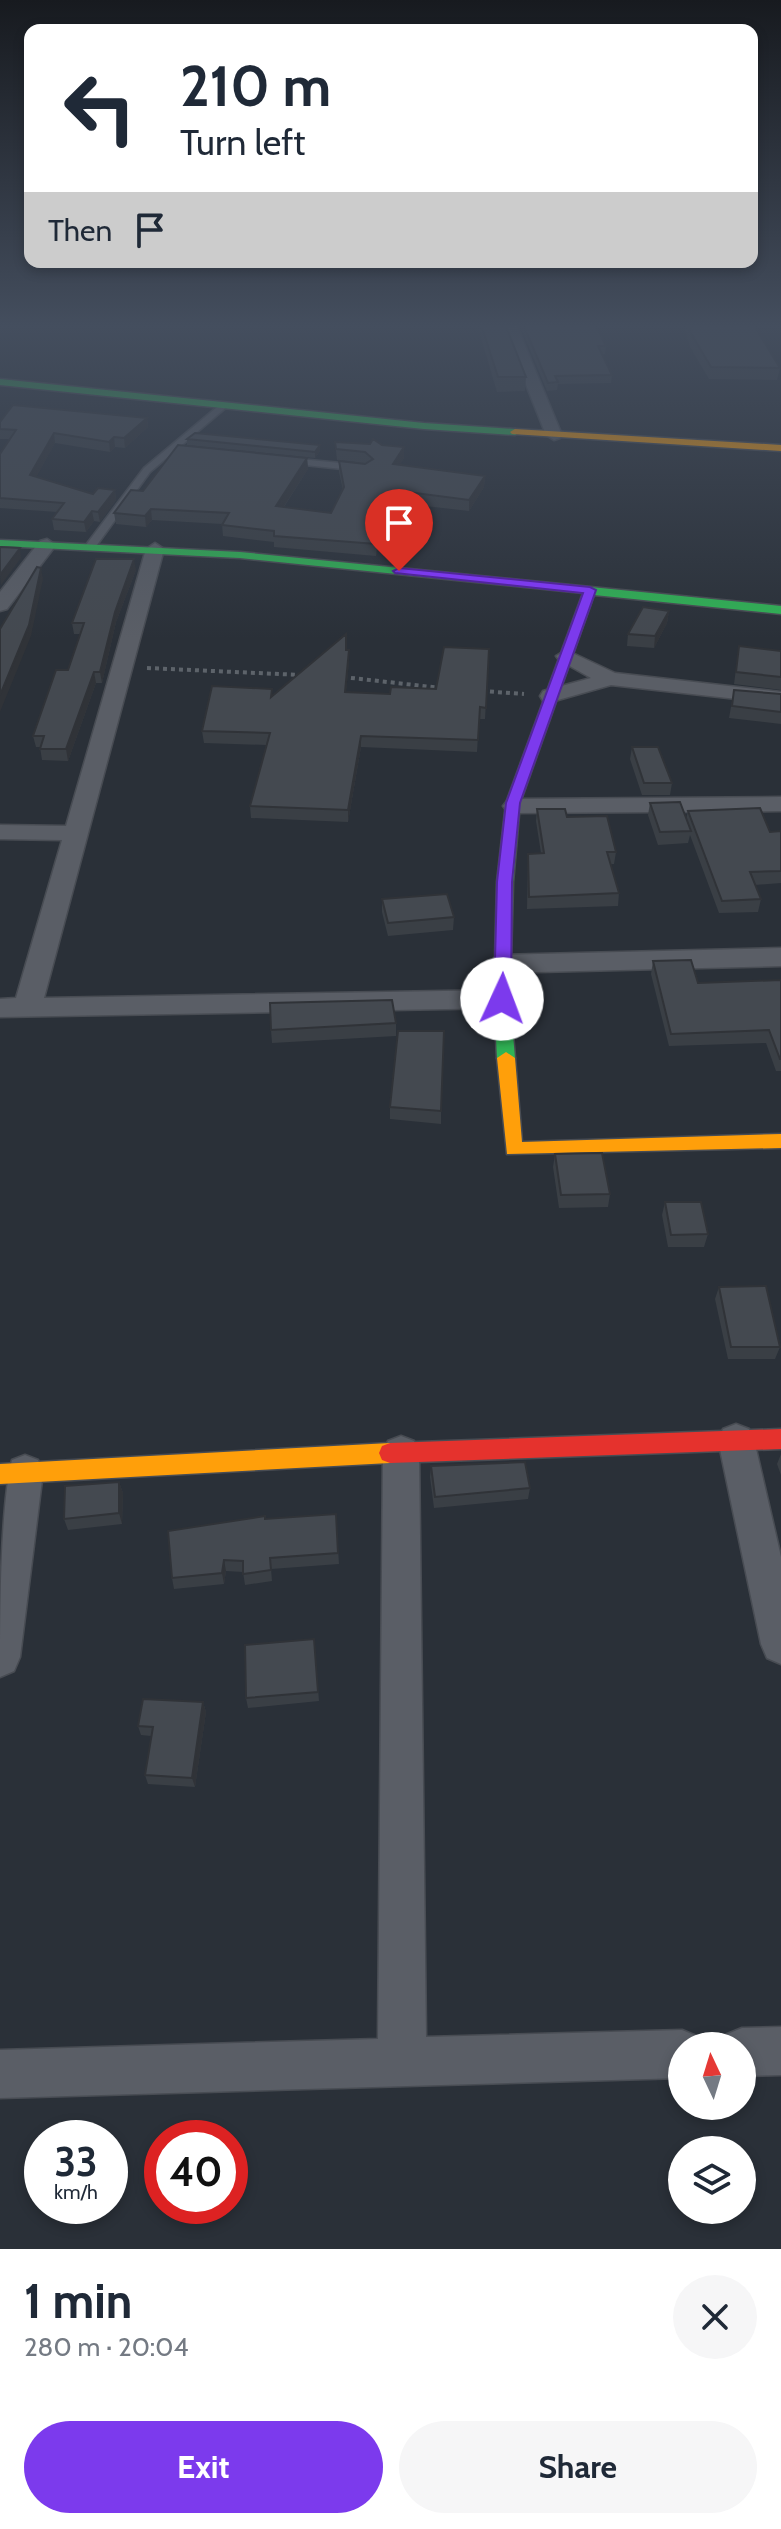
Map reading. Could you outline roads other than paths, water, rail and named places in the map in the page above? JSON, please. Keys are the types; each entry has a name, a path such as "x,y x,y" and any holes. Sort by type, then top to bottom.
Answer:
{"street":[{"path":"467,429 781,448"},
{"path":"552,429 554,435"},
{"path":"0,543 240,555 781,610"},
{"path":"0,605 47,545"},
{"path":"155,549 76,833 14,1008 502,999"},
{"path":"590,590 513,803 505,882 502,999 513,1149 781,1141"},
{"path":"566,656 610,679 781,698"},
{"path":"551,696 610,679"},
{"path":"515,806 781,804"},
{"path":"0,832 76,833"},
{"path":"503,964 781,957"},
{"path":"0,1657 12,1473 401,1452 781,1439"},
{"path":"736,1440 781,1644"},
{"path":"401,1452 402,2062"},
{"path":"756,2052 781,2051"},
{"path":"0,2074 668,2054"}],"lane":[{"path":"90,547 147,470 196,429"},
{"path":"172,449 186,451"},
{"path":"276,460 365,469"}]}
